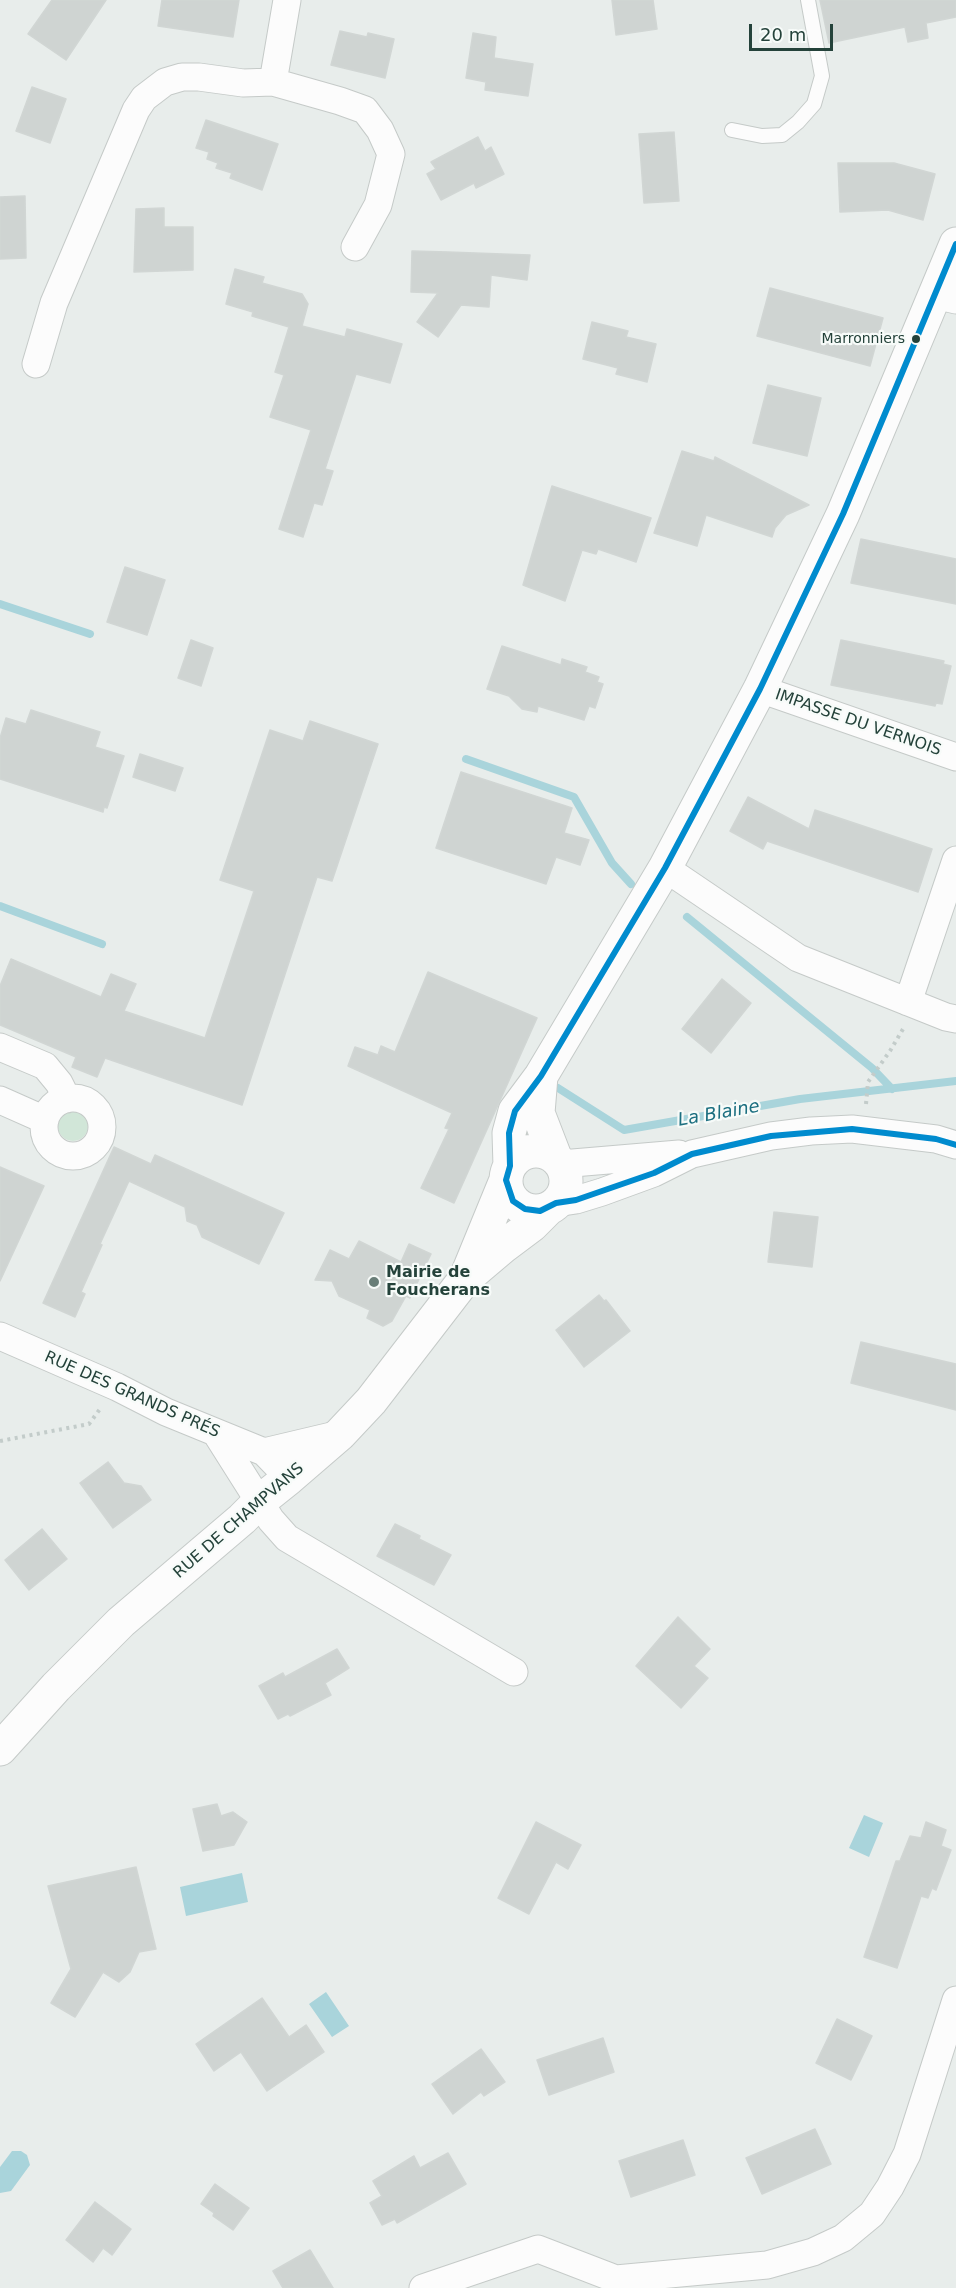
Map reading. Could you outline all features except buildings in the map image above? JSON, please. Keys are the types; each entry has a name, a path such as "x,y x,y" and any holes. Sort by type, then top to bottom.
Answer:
{"street":[{"path":"273,82 287,0"},
{"path":"36,364 54,303 136,110 144,98 165,82 182,77 243,83 273,82 365,110 380,130 391,154 378,205 355,247"},
{"path":"692,1154 654,1173 603,1192 532,1211 519,1206 509,1195 509,1133 515,1111 541,1076 665,868 760,689 946,297 956,244"},
{"name":"IMPASSE DU VERNOIS","path":"760,689 956,757"},
{"path":"909,1002 956,860"},
{"path":"665,868 798,958 956,1019"},
{"path":"0,1047 45,1066 59,1083 67,1099"},
{"path":"541,1076 538,1113 566,1177 564,1191 552,1206"},
{"path":"67,1099 80,1099 88,1102 99,1116 101,1134 91,1149 83,1154 73,1156 63,1154 54,1149 44,1132 45,1120 53,1105 67,1099"},
{"path":"0,1100 45,1120"},
{"path":"508,1173 520,1155 534,1151 542,1151 558,1161 609,1161 654,1155 692,1154 771,1136 812,1131 852,1129 936,1139 956,1145"},
{"name":"RUE DE CHAMPVANS","path":"465,1279 508,1173"},
{"name":"RUE DE CHAMPVANS","path":"0,1749 56,1686 121,1623 340,1434 371,1401 465,1279 552,1206"},
{"name":"RUE DES GRANDS PRÉS","path":"0,1336 117,1387 166,1412 264,1452 289,1478"},
{"path":"216,1432 271,1521 287,1538 514,1672"},
{"path":"264,1452 340,1434"},
{"path":"423,2288 538,2249 616,2279 767,2265 813,2252 843,2238 872,2214 890,2187 907,2154 956,2000"}],"lane":[{"path":"732,130 762,136 782,135 814,104 822,76 808,0"}],"path":[{"path":"869,1111 866,1105 868,1082 902,1032 909,1002"},
{"path":"0,1442 89,1424 117,1387"}],"green space":[{"path":"73,1111 79,1112 87,1120 87,1132 79,1140 73,1141 67,1140 59,1132 58,1126 59,1120 67,1112"}],"water":[{"path":"864,1815 883,1823 869,1857 849,1848"},
{"path":"242,1873 248,1902 186,1916 180,1887"},
{"path":"326,1992 349,2026 332,2037 309,2004"},
{"path":"12,2151 21,2151 27,2155 30,2165 11,2191 0,2193 0,2167"}],"waterway":[{"name":"La Blaine","path":"0,604 90,634"},
{"name":"La Blaine","path":"466,759 574,797 612,863 631,884"},
{"name":"La Blaine","path":"0,906 102,944"},
{"name":"La Blaine","path":"687,917 872,1068 892,1089"},
{"name":"La Blaine","path":"558,1088 624,1130 800,1099 956,1081"}],"transit line":[{"path":"956,244 843,514 760,689 665,868 541,1076 515,1111 509,1133 510,1166 506,1180 513,1201 525,1209 540,1211 556,1203 576,1200 654,1173 692,1154 771,1136 852,1129 936,1139 956,1145"}],"place":[{"name":"Marronniers","path":"916,339"},
{"name":"Mairie de Foucherans","path":"374,1282"}]}
